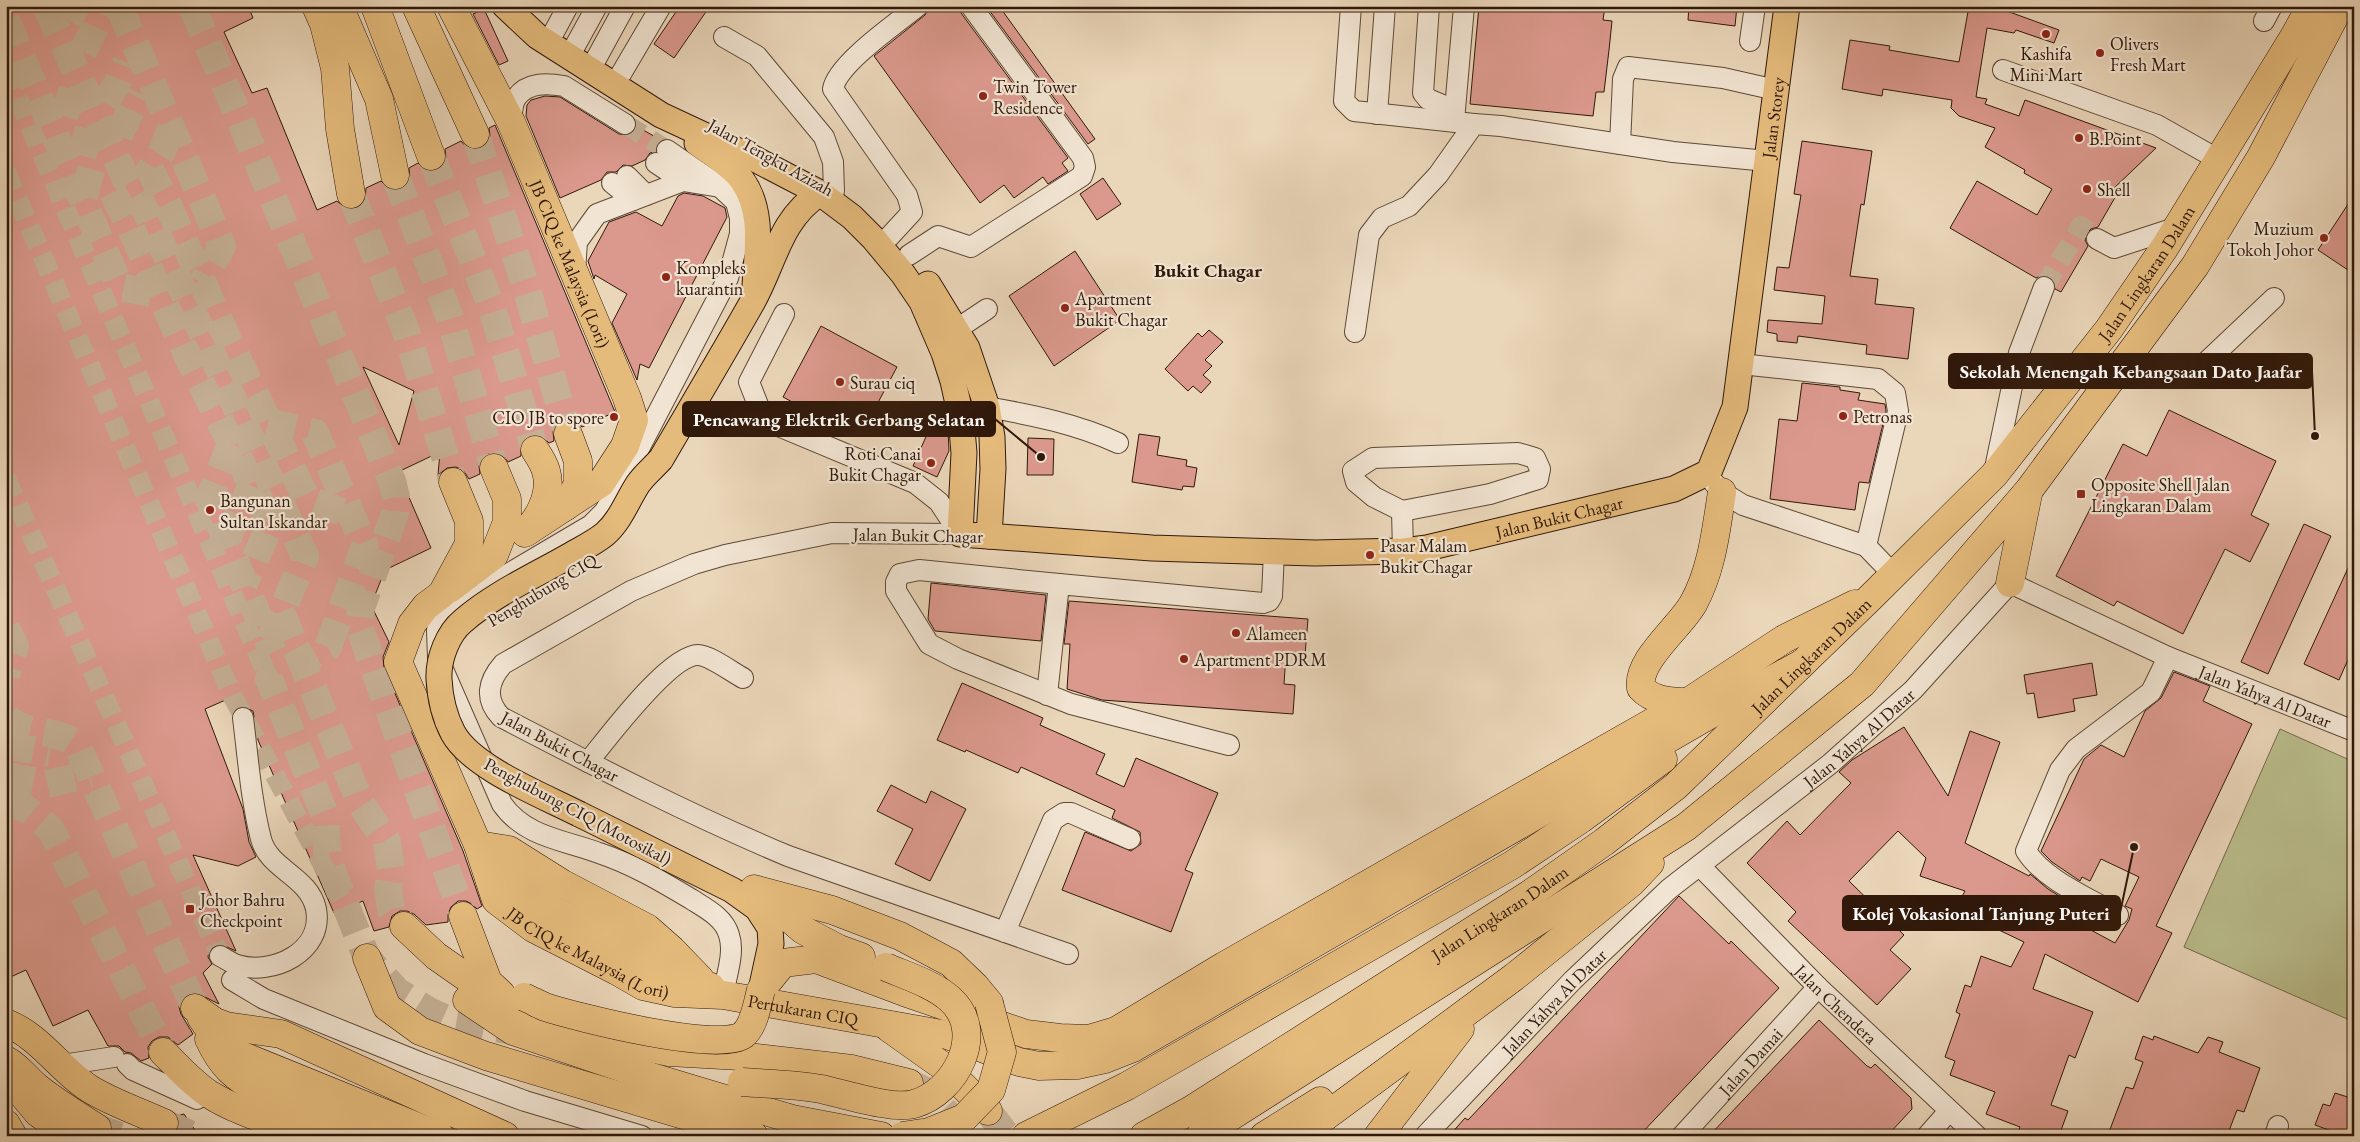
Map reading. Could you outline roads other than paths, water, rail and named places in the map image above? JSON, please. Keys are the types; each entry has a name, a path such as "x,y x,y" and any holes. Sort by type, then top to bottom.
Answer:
{"highway":[{"path":"316,6 324,24 335,68 340,129 351,194"},
{"path":"339,6 379,98 395,176"},
{"path":"375,6 431,156"},
{"path":"416,6 475,134"},
{"name":"JB CIQ ke Malaysia (Lori)","path":"451,6 511,122 627,398 634,420 625,446 601,484 525,533 426,606 412,624 398,662 478,845 496,900 533,928 642,986 675,993 714,989"},
{"path":"2295,36 2302,6"},
{"name":"Jalan Lingkaran Dalam","path":"1144,1136 1191,1110 1530,894 1604,842 1676,786 1802,664 1994,476 2109,329 2178,227 2295,36 2311,6"},
{"name":"Jalan Lingkaran Dalam","path":"1203,1134 1686,826 1862,684 2029,490 2195,266 2261,158 2340,6"},
{"path":"2226,215 2289,138 2354,21"},
{"name":"JB CIQ ke Malaysia (Lori)","path":"566,506 578,484 578,461 568,434"},
{"name":"JB CIQ ke Malaysia (Lori)","path":"525,533 538,517 547,495 547,472 535,450"},
{"path":"494,468 507,499 507,522 494,555"},
{"name":"JB CIQ ke Malaysia (Lori)","path":"442,594 469,544 468,521 453,482"},
{"path":"1688,702 1669,702 1652,696 1641,688 1640,680 1644,668 1693,605 1710,563 1716,482"},
{"path":"2010,583 2029,490"},
{"path":"873,1135 792,1119 638,1073 513,1031 460,996 423,968 417,959 404,926 436,956 499,1000 542,1006 615,1026 727,1040 743,1034 752,1024 761,990 783,963 816,959 1026,1034 1089,1039 1116,1031 1232,961 1688,702 1813,622 1872,596"},
{"path":"1026,1136 1128,1086 1512,866 1651,768 1730,703 1802,664"},
{"name":"Pertukaran CIQ","path":"714,989 946,1035 1019,1062 1039,1066 1077,1065 1105,1059 1133,1048 1730,703"},
{"path":"1299,1136 1480,1002 1631,883 1686,826"},
{"name":"JB CIQ ke Malaysia (Lori)","path":"478,845 509,850 563,884 647,928 714,989"},
{"path":"638,1073 819,1089 879,1103 914,1104 931,1095 948,1082 960,1065 967,1040 966,1022 951,1000 927,984 839,949 804,930 754,889"},
{"path":"754,889 832,910 900,936 951,963 975,986 989,1003 1002,1052 991,1090 964,1118 929,1132 902,1136"},
{"path":"463,916 490,964 522,1003 603,1038 669,1052 740,1056 852,1069 909,1083"},
{"path":"367,958 387,1007 420,1031 486,1056 754,1136"},
{"path":"1378,1136 1480,1002"},
{"path":"195,1008 215,1022 226,1026 281,1034 505,1136"},
{"path":"195,1008 218,1058 229,1072 243,1082 261,1092 376,1136"},
{"path":"195,1008 216,1039 233,1052 440,1136"},
{"path":"6,1023 15,1026 90,1089 164,1123"},
{"path":"884,1024 944,1067 988,1111"},
{"path":"268,1136 220,1115 197,1099 178,1079 163,1052 196,1084 210,1094 226,1103 310,1136"},
{"path":"6,1060 57,1103 96,1128"},
{"path":"6,1073 38,1113 70,1136"},
{"path":"1264,1136 1311,1105 1382,1076"},
{"path":"1330,1136 1382,1076"},
{"path":"1072,1136 1128,1086"},
{"path":"6,1101 20,1120 41,1136"},
{"path":"6,1124 13,1136"}],"main road":[{"name":"Jalan Tengku Azizah","path":"505,6 537,36 660,115 751,156 791,171"},
{"name":"Jalan Tengku Azizah","path":"521,6 554,32 648,91 827,192 889,237 909,255 957,329 967,348 987,407 992,436 993,469 989,536"},
{"name":"Jalan Storey","path":"1767,161 1787,6"},
{"name":"Jalan Storey","path":"1767,161 1797,6"},
{"path":"660,115 723,162 741,179 750,194 756,214 754,298"},
{"path":"1716,482 1735,407 1767,161"},
{"path":"791,171 791,219"},
{"name":"Jalan Tengku Azizah","path":"827,192 874,239 903,274 922,302 934,325 944,353 961,417 964,453 960,534"},
{"path":"791,219 802,206 827,192"},
{"name":"Penghubung CIQ","path":"754,889 578,805 506,760 468,729 458,710 455,680 458,663 472,636 493,616 595,560 619,540 661,459 754,298 791,219"},
{"name":"Jalan Bukit Chagar","path":"960,534 1152,548 1274,552 1372,553 1403,551 1436,546 1665,491 1716,482"},
{"name":"Penghubung CIQ (Motosikal)","path":"578,805 732,890 757,908 770,928 771,944 761,990"}],"street":[{"path":"554,32 568,6"},
{"path":"575,46 597,6"},
{"path":"596,59 625,6"},
{"path":"621,74 661,6"},
{"path":"889,237 912,212 911,205 907,195 833,89 834,82 855,57 918,6"},
{"path":"909,255 938,236 971,247 1082,176 1083,158 971,6"},
{"path":"1351,6 1344,101 1354,112 1454,116"},
{"path":"1377,114 1385,6"},
{"path":"1429,6 1423,93 1428,99 1454,116 1474,124 1501,126 1673,152 1767,161"},
{"path":"1454,116 1464,6"},
{"path":"1750,41 1754,6"},
{"path":"724,37 757,56 824,137 833,162 827,192"},
{"path":"1620,144 1623,80 1628,67 1723,78 1776,90"},
{"path":"2003,70 2157,126 2219,160"},
{"path":"511,122 515,99 525,88 538,84 553,84 564,86 625,124"},
{"path":"1355,332 1369,235 1382,218 1409,206 1438,175 1474,124"},
{"path":"640,198 641,168"},
{"path":"641,168 675,184 720,187"},
{"path":"641,168 720,187 736,202 740,218 740,234 728,278 604,512 591,525 448,609 441,619 437,630 438,658 502,804 510,815 545,836 599,853 650,874 721,920 729,934 732,950 714,989"},
{"path":"575,274 577,242 585,228 597,214 675,184"},
{"path":"2097,239 2114,248 2178,227"},
{"path":"1994,476 2019,354 2044,287"},
{"path":"2126,359 2164,370 2201,368 2274,298"},
{"path":"957,329 987,309"},
{"path":"784,314 749,382 764,420 915,483 939,502 960,534"},
{"path":"1741,364 1878,379 1894,393 1898,411 1866,546"},
{"path":"634,420 669,391"},
{"path":"987,407 1092,431 1118,443"},
{"path":"1518,453 1535,458 1540,469 1538,479 1529,483 1490,494 1402,511 1374,497 1356,482 1353,471 1373,458 1518,453"},
{"path":"1716,482 1743,505 1866,546 1893,574"},
{"path":"1402,511 1403,551"},
{"name":"Jalan Bukit Chagar","path":"960,534 832,533 725,555 679,570 631,591 503,664 495,674 490,686 489,698 493,709 501,717 588,762 788,856 1068,954"},
{"path":"1228,745 1071,704 958,659 929,644 896,591 896,582 900,574 919,570 1263,603 1269,601 1272,596 1274,552"},
{"name":"Jalan Yahya Al Datar","path":"1426,1136 1573,980 1670,888 1830,764 1913,690 2010,583 2168,657 2354,731"},
{"path":"1047,694 1060,584"},
{"path":"588,762 659,679 693,656 700,655 707,658 743,678"},
{"path":"2118,915 2046,873 2034,863 2026,851 2060,770 2083,742 2151,692 2168,657"},
{"path":"243,718 261,841 277,864 300,881 310,893 316,910 315,926 304,949 294,958 282,964 252,967 237,965 220,956 232,980 281,1034"},
{"path":"1006,932 1053,820 1057,816 1071,813 1130,839"},
{"name":"Jalan Chendera","path":"1700,866 1818,987 1977,1136"},
{"path":"232,980 264,999 424,1064 525,1101 642,1136"},
{"name":"Jalan Damai","path":"1682,1136 1818,987"},
{"path":"62,1065 120,1060 133,1070 197,1099"},
{"path":"1927,1136 1949,1111"}],"tunnel":[{"path":"46,6 126,179 147,213 305,556 269,642"},
{"path":"68,20 76,6"},
{"path":"119,6 222,246 202,283"},
{"path":"192,6 392,481 396,497 395,513 361,608 359,626 463,916"},
{"path":"83,52 103,10"},
{"path":"6,20 120,287 161,295"},
{"path":"105,103 117,84 126,62"},
{"path":"6,71 269,679"},
{"path":"119,135 139,93"},
{"path":"55,99 94,111"},
{"path":"625,124 667,150"},
{"path":"171,129 162,151 150,170 169,207 228,340 307,499 351,515"},
{"path":"475,134 527,290 568,434"},
{"path":"72,139 111,148"},
{"path":"431,156 491,305 535,450"},
{"path":"6,172 233,697 346,908"},
{"path":"395,175 450,318 494,468"},
{"path":"74,179 111,189 130,226 189,359 271,523 244,584"},
{"path":"351,194 407,334 453,482"},
{"path":"2044,287 2081,226 2097,239"},
{"path":"268,422 315,433 365,546 328,647 269,679 325,815 327,852 333,874 367,958 397,991 429,1011 449,1020 513,1031"},
{"path":"231,444 209,499 273,652"},
{"path":"6,478 220,956"},
{"path":"226,540 252,486"},
{"path":"281,612 361,804 387,842 391,870 388,890 391,909 404,926"},
{"path":"6,628 15,646 6,675"},
{"path":"6,717 23,728 62,736 78,747 195,1008"},
{"path":"6,745 50,753"},
{"path":"6,776 47,784 90,774"},
{"path":"6,803 25,808 51,830 163,1052"},
{"path":"911,1084 926,1091 969,1136"},
{"path":"988,1111 1007,1136"},
{"path":"164,1123 194,1136"},
{"path":"97,1128 119,1136"}],"place":[{"name":"Kashifa Mini Mart","path":"2046,34"},
{"name":"Olivers Fresh Mart","path":"2100,53"},
{"name":"Twin Tower Residence","path":"983,96"},
{"name":"B.Point","path":"2079,138"},
{"name":"Shell","path":"2087,189"},
{"name":"Muzium Tokoh Johor","path":"2324,238"},
{"name":"Kompleks kuarantin","path":"666,277"},
{"name":"Apartment Bukit Chagar","path":"1065,308"},
{"name":"Surau ciq","path":"840,382"},
{"name":"Petronas","path":"1843,416"},
{"name":"CIO JB to spore","path":"614,417"},
{"name":"Sekolah Menengah Kebangsaan Dato Jaafar","path":"2315,436"},
{"name":"Pencawang Elektrik Gerbang Selatan","path":"1041,457"},
{"name":"Roti Canai Bukit Chagar","path":"931,463"},
{"name":"Opposite Shell Jalan Lingkaran Dalam","path":"2081,494"},
{"name":"Bangunan Sultan Iskandar","path":"210,510"},
{"name":"Pasar Malam Bukit Chagar","path":"1370,555"},
{"name":"Alameen","path":"1236,633"},
{"name":"Apartment PDRM","path":"1184,659"},
{"name":"Kolej Vokasional Tanjung Puteri","path":"2134,847"},
{"name":"Johor Bahru Checkpoint","path":"190,909"}],"district":[{"name":"Bukit Chagar","path":"1208,270"}]}
